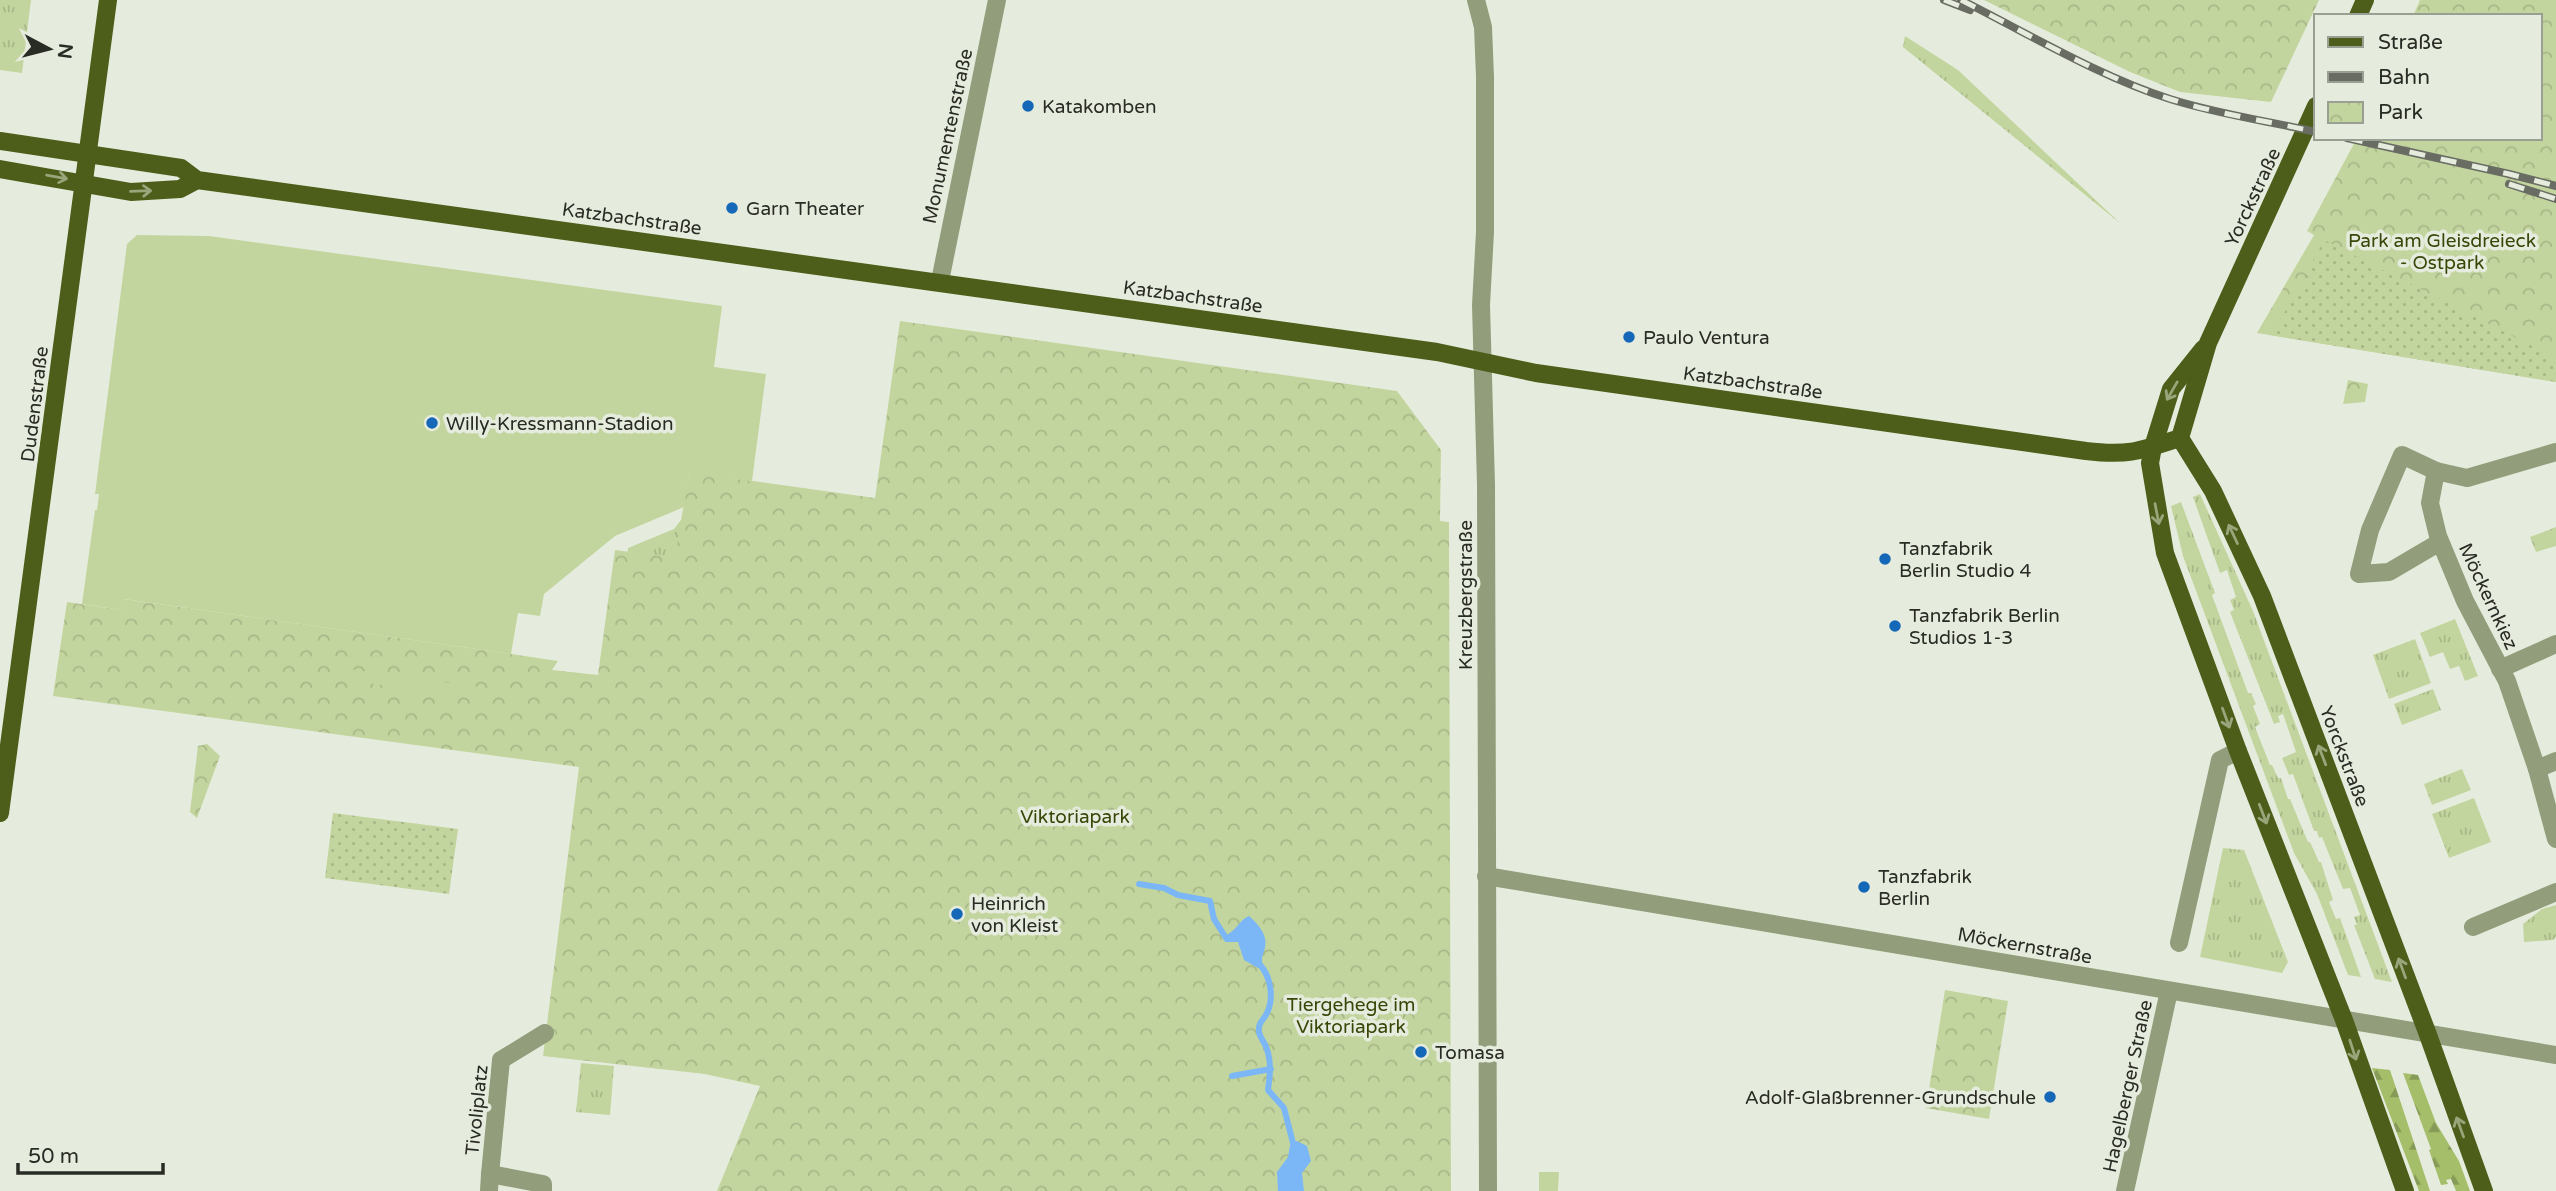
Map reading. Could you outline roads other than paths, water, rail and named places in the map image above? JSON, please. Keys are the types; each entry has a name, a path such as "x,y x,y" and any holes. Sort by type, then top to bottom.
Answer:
{"main road":[{"name":"Dudenstraße","path":"0,813 108,0"},
{"name":"Yorckstraße","path":"2314,110 2208,343 2180,438 2213,491 2262,596 2427,1032 2484,1191"},
{"name":"Katzbachstraße","path":"0,141 181,168 197,180 1437,352 1536,373 2096,452 2132,453 2180,438"},
{"name":"Katzbachstraße","path":"0,169 131,192 180,189 197,180"},
{"name":"Yorckstraße","path":"2208,343 2171,389 2153,447 2150,463 2165,553 2238,751 2344,1020 2405,1191"}],"street":[{"name":"Monumentenstraße","path":"940,282 998,0"},
{"name":"Kreuzbergstraße","path":"1476,0 1481,14 1484,43 1485,232 1481,305 1486,485 1488,1191"},
{"name":"Möckernkiez","path":"2440,542 2389,572 2359,574 2370,530 2402,456 2436,471 2467,478 2556,452"},
{"name":"Möckernkiez","path":"2436,471 2430,503 2440,542 2465,601 2507,681 2537,769 2556,839"},
{"name":"Möckernkiez","path":"2500,669 2556,644"},
{"path":"2179,943 2220,760 2238,751"},
{"path":"2537,769 2556,761"},
{"name":"Möckernstraße","path":"1486,876 2556,1055"},
{"path":"2473,927 2556,892"},
{"name":"Hagelberger Straße","path":"2125,1191 2169,990"},
{"name":"Tivoliplatz","path":"543,1191 543,1184 490,1182 500,1060 545,1032"}],"water":[{"path":"1249,916 1259,926 1266,943 1263,965 1258,968 1244,960 1238,942 1225,942 1228,934"},
{"path":"1297,1141 1307,1146 1311,1161 1302,1173 1304,1191 1278,1191 1277,1172 1288,1157 1290,1145"}],"waterway":[{"path":"1139,884 1210,901 1214,919 1226,938"},
{"path":"1261,966 1267,976 1271,995 1267,1013 1259,1029 1269,1058 1268,1090 1284,1108 1293,1143"},
{"path":"1232,1076 1271,1069"}],"railway":[{"path":"1944,0 1970,10"},
{"path":"1961,0 2091,67 2144,90 2206,109 2314,132"},
{"path":"2356,140 2556,186"},
{"path":"2509,184 2556,199"}],"place":[{"name":"Katakomben","path":"1028,106"},
{"name":"Garn Theater","path":"732,208"},
{"name":"Paulo Ventura","path":"1629,337"},
{"name":"Willy-Kressmann-Stadion","path":"432,423"},
{"name":"Tanzfabrik Berlin Studio 4","path":"1885,559"},
{"name":"Tanzfabrik Berlin Studios 1-3","path":"1895,626"},
{"name":"Tanzfabrik Berlin","path":"1864,887"},
{"name":"Heinrich von Kleist","path":"957,914"},
{"name":"Tomasa","path":"1421,1052"},
{"name":"Adolf-Glaßbrenner-Grundschule","path":"2050,1097"}],"park label":[{"name":"Park am Gleisdreieck - Ostpark","path":"2442,251"},
{"name":"Viktoriapark","path":"1075,816"},
{"name":"Tiergehege im Viktoriapark","path":"1351,1015"}]}
